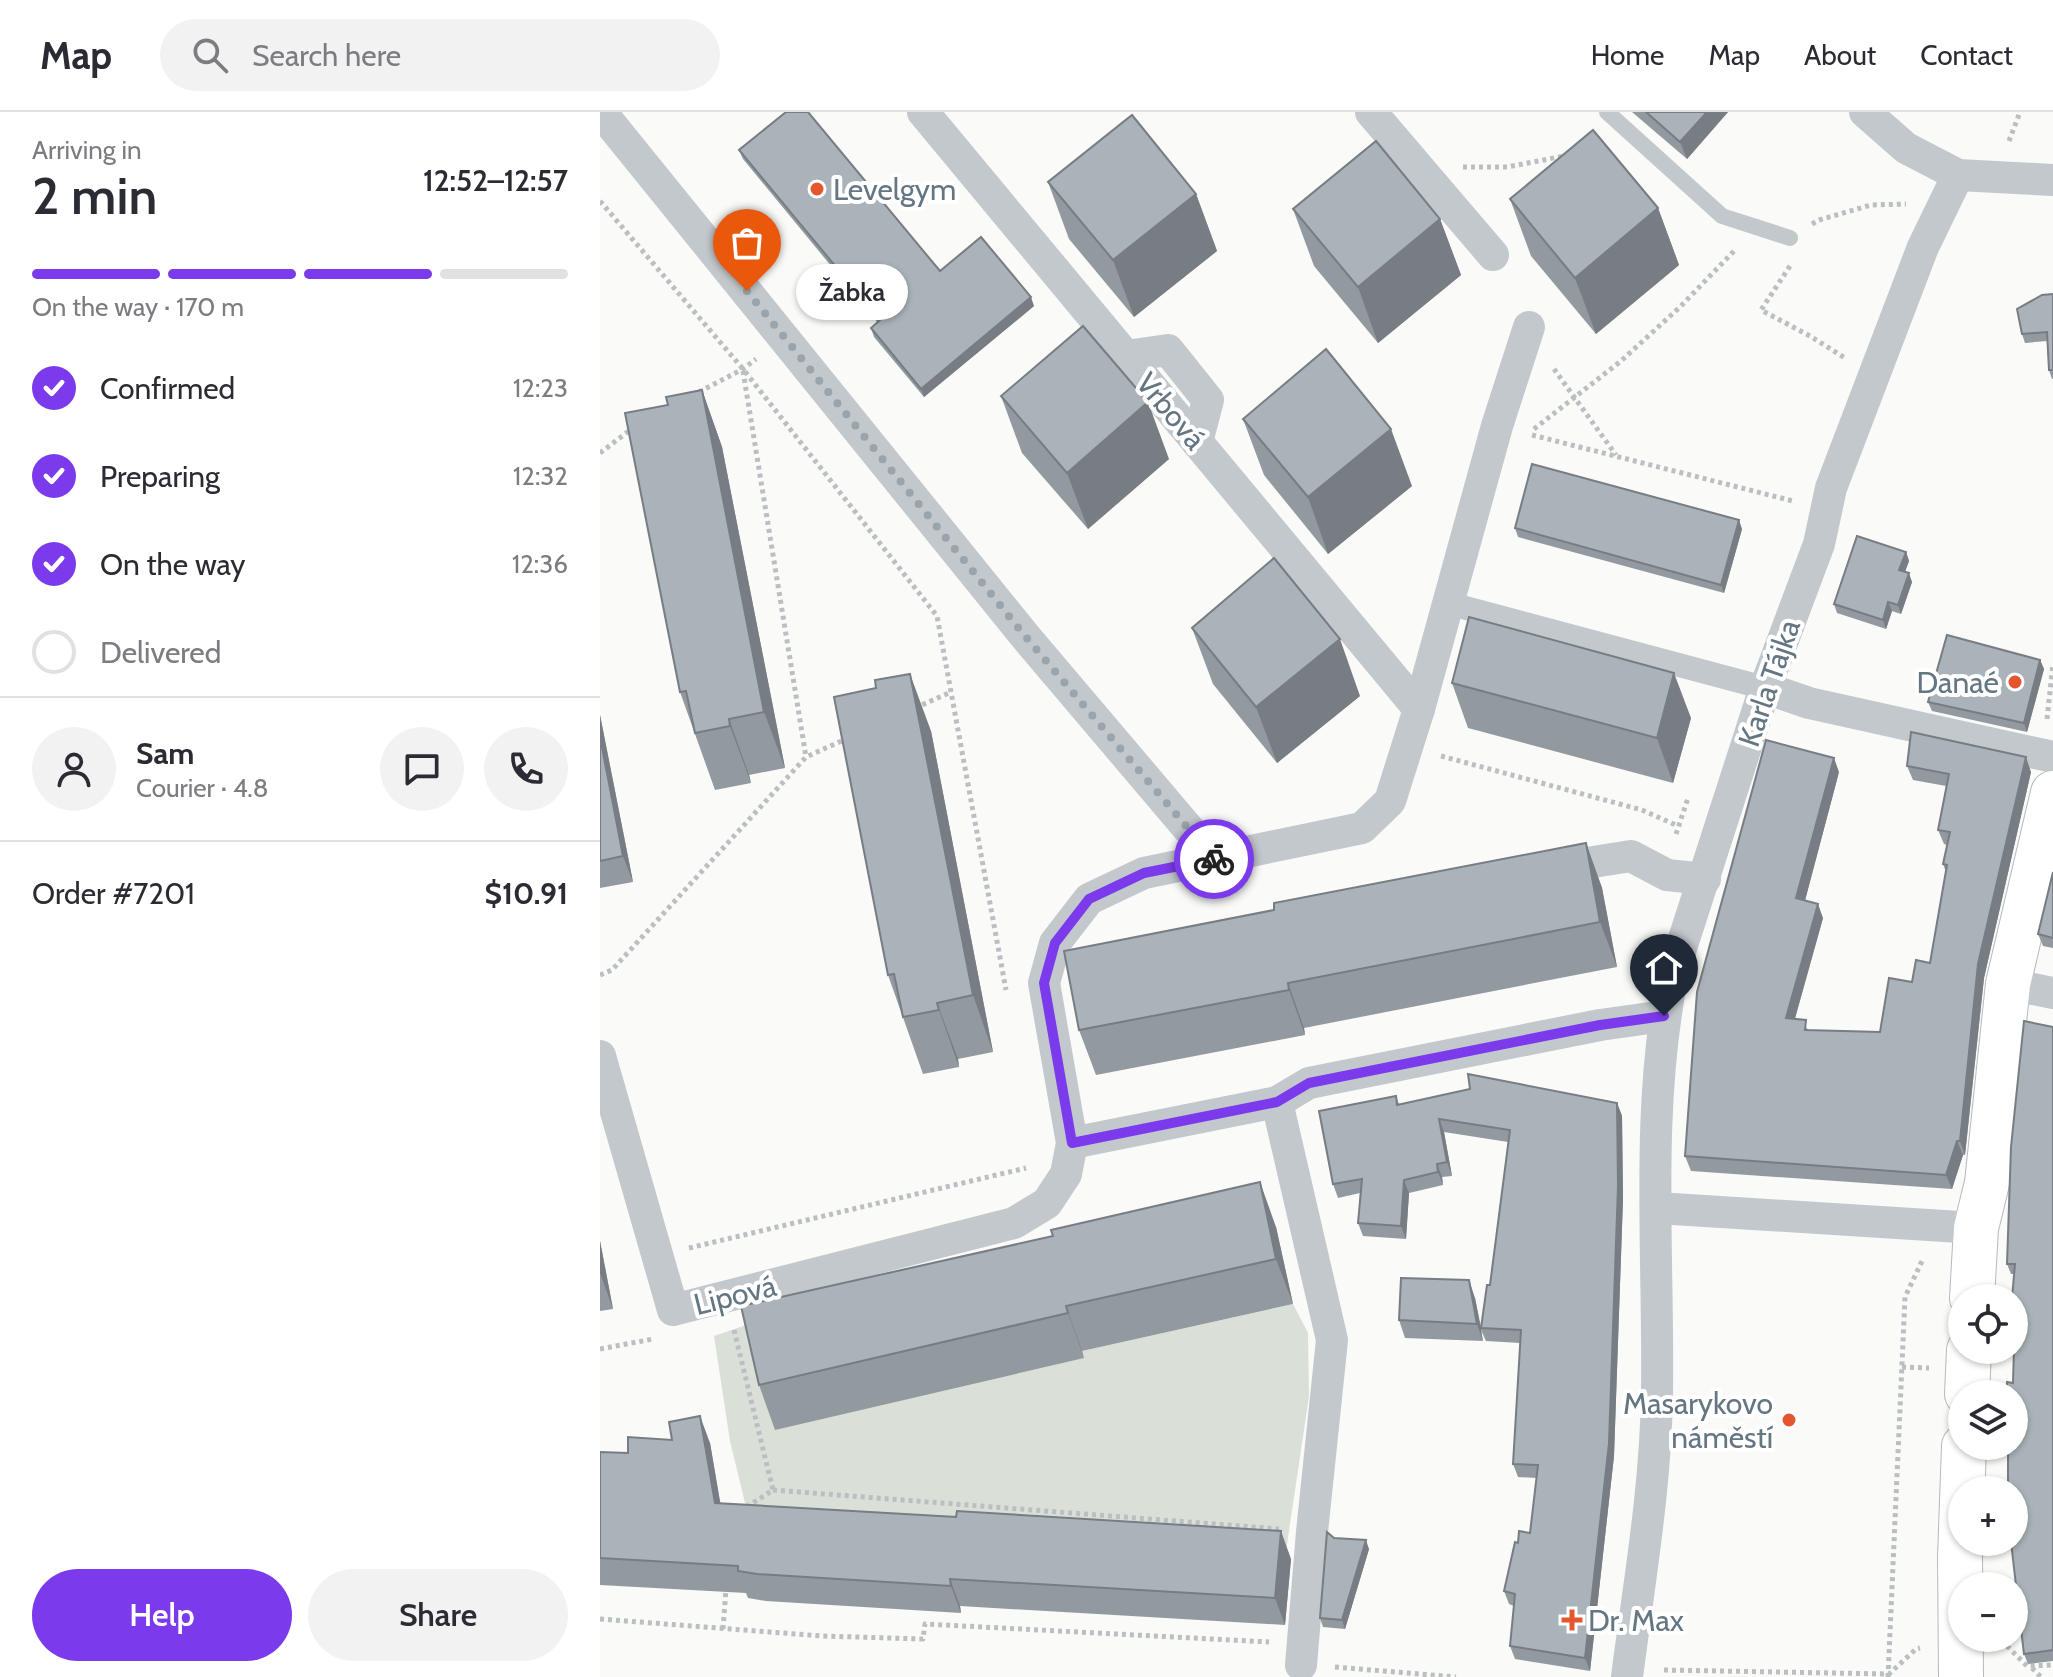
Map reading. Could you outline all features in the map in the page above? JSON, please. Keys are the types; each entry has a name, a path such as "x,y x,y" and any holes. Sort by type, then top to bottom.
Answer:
{"main road":[{"path":"1973,1284 1976,1228 1987,1183 2008,984 2053,793"},
{"path":"1961,1677 1963,1460"}],"street":[{"path":"601,112 1025,636 1214,859"},
{"name":"Vrbová","path":"923,112 1419,709"},
{"path":"1371,112 1493,255"},
{"path":"1865,112 1906,148 1958,175 2053,180"},
{"name":"Karla Tájka","path":"1657,1208 1654,1167 1664,1016 1673,973 1765,688 1819,544 1831,488 1923,247 1958,175"},
{"path":"1529,327 1497,426 1419,709 1390,801 1362,828 1144,873 1089,899 1055,943 1044,983 1072,1143 1277,1102 1309,1083 1600,1025 1664,1016"},
{"path":"1447,603 1765,688 1809,703 2053,757"},
{"path":"1521,873 1631,856 1667,875 1705,879"},
{"path":"2008,984 2053,993"},
{"name":"Lipová","path":"600,1056 673,1310 1014,1223 1047,1203 1066,1174 1072,1143"},
{"path":"1277,1102 1332,1340 1301,1665"},
{"path":"1628,1674 1647,1525 1657,1396 1657,1208 1976,1228"}],"lane":[{"path":"1607,112 1722,216 1790,238"}],"path":[{"path":"2006,150 2020,112"},
{"path":"1418,168 1507,167 1566,156"},
{"path":"600,201 743,369 937,616 1007,997"},
{"path":"1794,501 1528,434 1621,361 1680,307 1734,250 1790,238 1819,220 1871,205 1908,204"},
{"path":"1790,238 1804,245 1761,310 1847,360"},
{"path":"686,398 743,369 826,297"},
{"path":"743,369 806,757"},
{"path":"600,453 643,420"},
{"path":"908,711 951,692"},
{"path":"600,975 612,970 806,757 850,738"},
{"path":"1405,747 1642,810 1678,826"},
{"path":"659,1255 1038,1165"},
{"path":"1888,1676 1905,1297 1929,1245 1933,1227"},
{"path":"726,1297 773,1490"},
{"path":"740,1511 773,1490 1312,1532"},
{"path":"723,1629 726,1581"},
{"path":"600,1619 822,1636 923,1639 925,1624 1288,1643 1301,1665 1456,1677"},
{"path":"1628,1674 1649,1669 1888,1676 1916,1649 1930,1647"},
{"path":"2014,1652 2041,1677"},
{"path":"2032,1667 2053,1665"}],"shaded area":[{"path":"1293,1304 1308,1333 1309,1396 1285,1558 752,1532 730,1441 714,1336 749,1324 1084,1358 1082,1351"}],"building":[{"path":"786,112 808,112 940,271 981,237 1031,297 921,389 871,328 880,320 739,150"},
{"path":"1646,112 1707,112 1680,142"},
{"path":"1132,115 1196,194 1113,260 1048,182"},
{"path":"1593,130 1658,208 1575,278 1510,199"},
{"path":"1376,141 1440,219 1358,287 1293,209"},
{"path":"2053,294 2053,370 2049,370 2047,332 2022,334 2017,309 2042,295"},
{"path":"1083,326 1148,402 1067,473 1001,396"},
{"path":"1326,349 1391,429 1308,497 1243,419"},
{"path":"702,390 764,712 729,719 730,726 695,733 686,691 680,692 625,413 668,405 666,397"},
{"path":"1532,464 1739,520 1721,585 1515,528"},
{"path":"1857,536 1906,552 1899,570 1909,573 1898,605 1888,602 1883,620 1834,604"},
{"path":"1274,558 1340,639 1256,707 1192,628"},
{"path":"1469,617 1674,673 1657,738 1452,683"},
{"path":"1947,635 2040,660 2024,723 1928,702"},
{"path":"910,674 973,995 937,1003 939,1010 903,1017 894,974 888,975 834,697 876,688 875,680"},
{"path":"1911,732 2026,757 1978,964 1960,1141 1957,1141 1946,1175 1685,1156 1697,992 1766,740 1834,758 1796,898 1818,904 1786,1018 1806,1020 1805,1030 1880,1032 1889,978 1912,982 1916,960 1930,963 1947,865 1943,864 1950,832 1938,830 1949,774 1907,766"},
{"path":"600,737 623,856 600,861"},
{"path":"1586,843 1600,922 1288,983 1289,990 1079,1030 1064,951 1274,910 1274,903"},
{"path":"2053,872 2053,938 2038,934"},
{"path":"2024,1021 2053,1027 2053,1650 2024,1654 2028,1652 2028,1572 2014,1572 2013,1556 2028,1556 2028,1476 2008,1476 2008,1460 2028,1460 2028,1380 2013,1380 2014,1364 2028,1364 2028,1284 2013,1284 2015,1264 2007,1264 2011,1147"},
{"path":"1468,1074 1617,1103 1618,1186 1609,1443 1585,1658 1510,1646 1515,1594 1504,1591 1519,1531 1530,1533 1538,1465 1513,1464 1521,1330 1481,1328 1487,1285 1490,1285 1510,1130 1439,1119 1447,1162 1437,1164 1438,1172 1404,1180 1401,1226 1358,1223 1362,1179 1333,1184 1319,1111 1396,1096 1397,1105 1470,1089"},
{"path":"1260,1182 1276,1259 1066,1306 1068,1313 759,1385 741,1306 1053,1236 1051,1230"},
{"path":"1401,1278 1469,1280 1477,1324 1399,1320"},
{"path":"700,1416 715,1503 956,1517 957,1511 1281,1531 1275,1598 950,1579 951,1586 757,1574 738,1571 738,1566 600,1558 600,1452 628,1453 628,1437 672,1440 669,1422"},
{"path":"1327,1532 1334,1538 1366,1540 1342,1620 1320,1618"}],"way so far":[{"path":"747,291 1025,636 1214,859"}],"place":[{"name":"Levelgym","path":"817,189"},
{"name":"Žabka","path":"747,291"},
{"name":"Danaé","path":"2015,682"},
{"name":"Masarykovo náměstí","path":"1789,1420"},
{"name":"Dr. Max","path":"1572,1620"}],"route":[{"path":"1214,859 1144,873 1089,899 1055,943 1044,983 1072,1143 1277,1102 1309,1083 1600,1025 1664,1016"}]}
